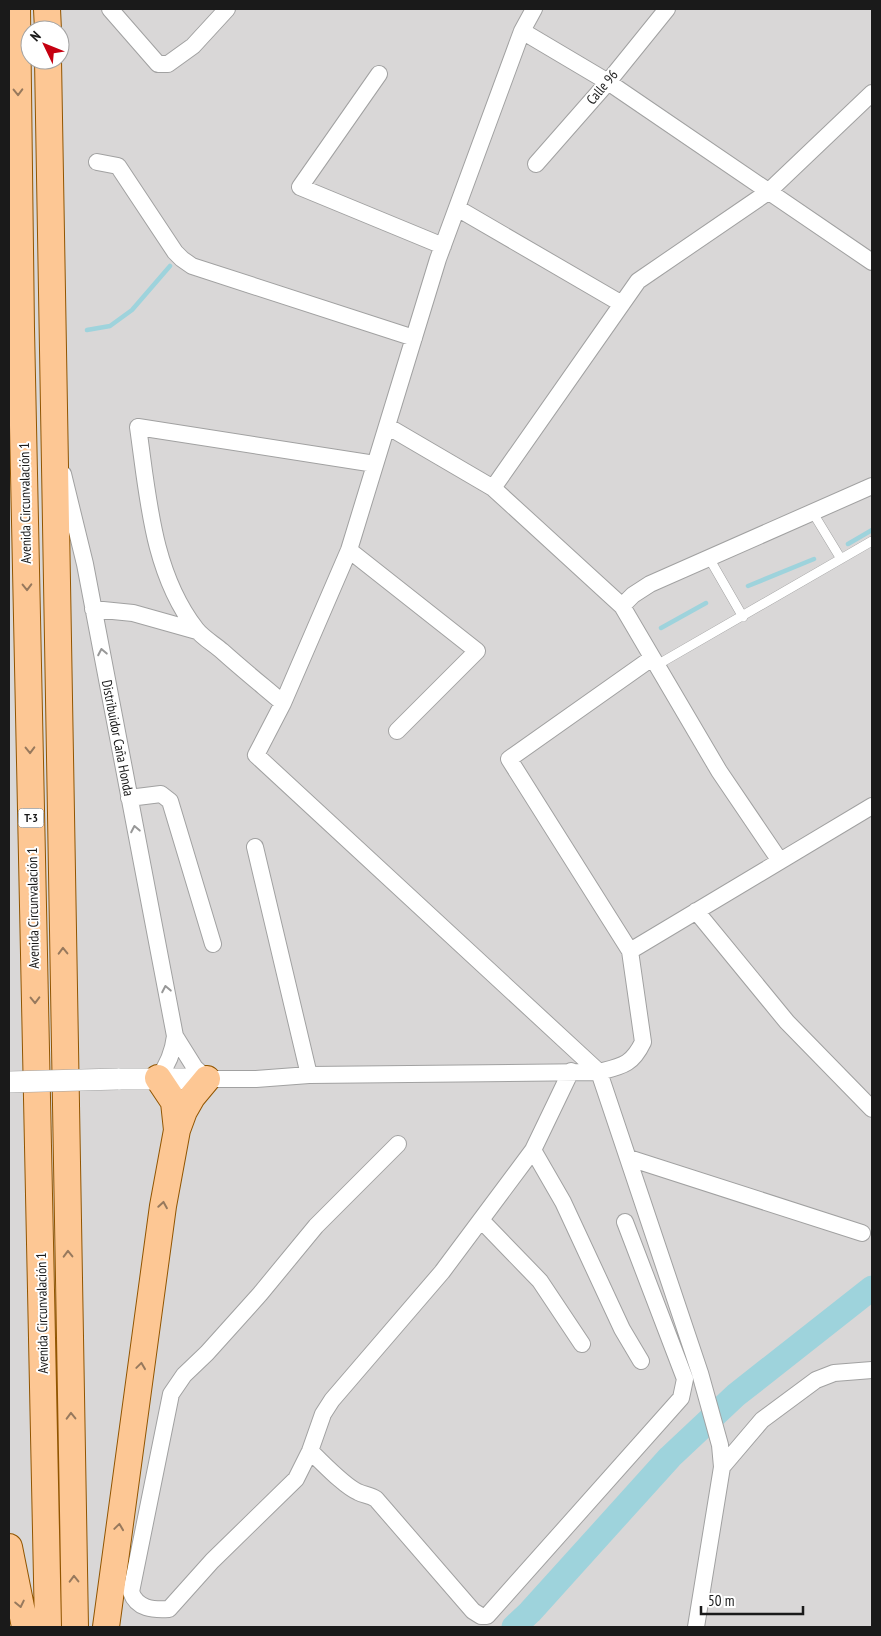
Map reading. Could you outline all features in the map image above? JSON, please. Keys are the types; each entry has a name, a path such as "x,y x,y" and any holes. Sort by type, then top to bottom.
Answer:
{"main road":[{"name":"Avenida Circunvalación 1","path":"17,9 15,274 22,329 48,1627"},
{"name":"Avenida Circunvalación 1","path":"48,70 75,1627"},
{"path":"9,482 11,424 22,329"},
{"path":"158,1078 174,1102 177,1130"},
{"path":"106,1627 163,1206 177,1130 192,1097 207,1079"},
{"path":"9,1547 25,1627"}],"street":[{"path":"110,9 158,64 168,64 192,46 227,9"},
{"path":"534,9 522,31 443,246 350,550 283,703 256,756 599,1072 700,1373 720,1445 722,1467 696,1627"},
{"name":"Calle 96","path":"536,164 608,82 666,9"},
{"path":"522,31 608,82 872,262"},
{"path":"379,74 300,187 443,246"},
{"path":"493,488 638,281 768,192 872,93"},
{"path":"97,162 118,166 175,252 192,266 414,338"},
{"path":"457,208 622,304"},
{"path":"387,426 493,488 622,606 719,771 780,861"},
{"path":"283,703 197,631 182,607 166,574 157,544 151,518 138,427 375,464"},
{"name":"Distribuidor Caña Honda","path":"56,440 85,564 175,1036 174,1050 167,1066 158,1078"},
{"path":"622,606 633,595 650,584 872,486"},
{"path":"350,550 477,651 397,731"},
{"path":"93,609 133,613 197,631"},
{"path":"9,1082 158,1078 256,1079 309,1075 599,1072 626,1065 635,1056 643,1042 630,951 509,759 654,662"},
{"path":"129,798 161,794 170,801 213,944"},
{"path":"630,951 872,806"},
{"path":"255,847 309,1075"},
{"path":"696,911 787,1022 872,1109"},
{"name":"Distribuidor Caña Honda","path":"175,1036 194,1068 207,1079"},
{"path":"398,1144 316,1226 260,1294 207,1353 184,1375 171,1394 138,1548 131,1592 134,1600 144,1606 157,1610 169,1609 212,1560 296,1480 310,1451 323,1414 332,1400 442,1272 532,1150 571,1071"},
{"path":"532,1150 563,1202 622,1329 640,1361"},
{"path":"629,1158 862,1233"},
{"path":"481,1220 540,1281 582,1344"},
{"path":"310,1451 348,1486 358,1492 369,1494 376,1499 473,1611 481,1616 488,1616 681,1398 684,1390 685,1379 625,1222"},
{"path":"722,1467 762,1420 816,1380 834,1373 872,1370"}],"lane":[{"path":"813,513 841,559"},
{"path":"654,662 743,617 872,541"},
{"path":"709,558 743,617"}],"shaded area":[{"path":"9,9 872,9 872,1627 9,1627"}],"waterway":[{"path":"87,330 110,326 132,310 170,266"},
{"path":"848,544 872,530"},
{"path":"748,586 814,559"},
{"path":"661,628 706,603"},
{"path":"514,1627 530,1612 670,1457 736,1395 872,1288"}]}
